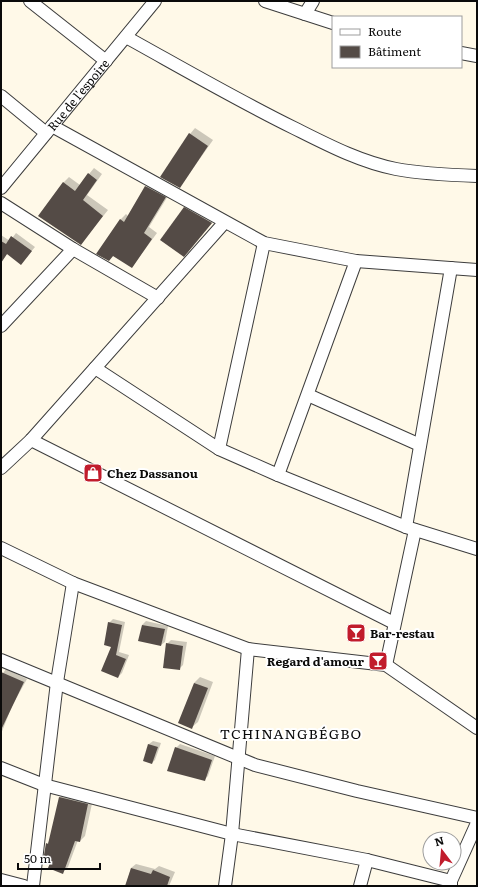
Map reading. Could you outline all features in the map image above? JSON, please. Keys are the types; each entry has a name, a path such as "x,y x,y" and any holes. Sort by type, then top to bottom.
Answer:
{"street":[{"path":"30,1 106,61"},
{"name":"Rue de l'espoire","path":"1,188 155,1"},
{"path":"265,1 332,23"},
{"path":"305,14 313,1"},
{"path":"126,37 256,110 330,146 362,159 394,169 431,175 477,176"},
{"path":"462,53 477,56"},
{"path":"1,96 49,129 264,243 356,261 477,270"},
{"path":"1,203 73,249 158,298"},
{"path":"1,468 31,440 224,223"},
{"path":"219,448 264,243"},
{"path":"1,326 73,249"},
{"path":"278,475 356,261"},
{"path":"386,664 410,528 420,445 451,268"},
{"path":"96,368 219,448 278,475 410,528 477,549"},
{"path":"308,395 420,445"},
{"path":"31,440 394,623"},
{"path":"1,548 73,583 248,649 386,664 477,728"},
{"path":"32,886 57,682 73,583"},
{"path":"225,886 232,834 248,649"},
{"path":"1,660 255,765 278,772 477,818"},
{"path":"1,768 44,785 232,834 367,860 451,883 477,823"},
{"path":"360,886 367,860"},
{"path":"1,880 24,886"}],"building":[{"path":"189,133 208,146 180,188 160,177"},
{"path":"88,173 97,180 83,200 103,216 81,245 38,216 63,182 75,191"},
{"path":"145,186 166,197 144,233 152,239 132,268 113,256 109,261 96,254 120,219 124,222"},
{"path":"184,207 212,223 184,257 160,240"},
{"path":"11,236 32,251 21,265 7,254 1,263 1,241 6,244"},
{"path":"108,622 122,625 116,655 126,659 118,678 101,671 111,647 104,645"},
{"path":"142,625 165,629 161,646 138,641"},
{"path":"166,643 183,646 180,670 163,668"},
{"path":"1,672 24,682 1,730"},
{"path":"194,683 208,688 192,729 178,723"},
{"path":"148,744 158,747 152,764 143,761"},
{"path":"175,747 212,760 205,781 167,771"},
{"path":"59,797 88,804 80,842 75,841 63,874 48,868 50,863 43,861 46,843 48,844"},
{"path":"131,868 151,874 153,870 170,877 167,886 125,886"}],"place":[{"name":"Chez Dassanou","path":"93,473"},
{"name":"Bar-restau","path":"356,633"},
{"name":"Regard d'amour","path":"378,661"}],"district":[{"name":"TCHINANGBÉGBO","path":"291,733"}]}
